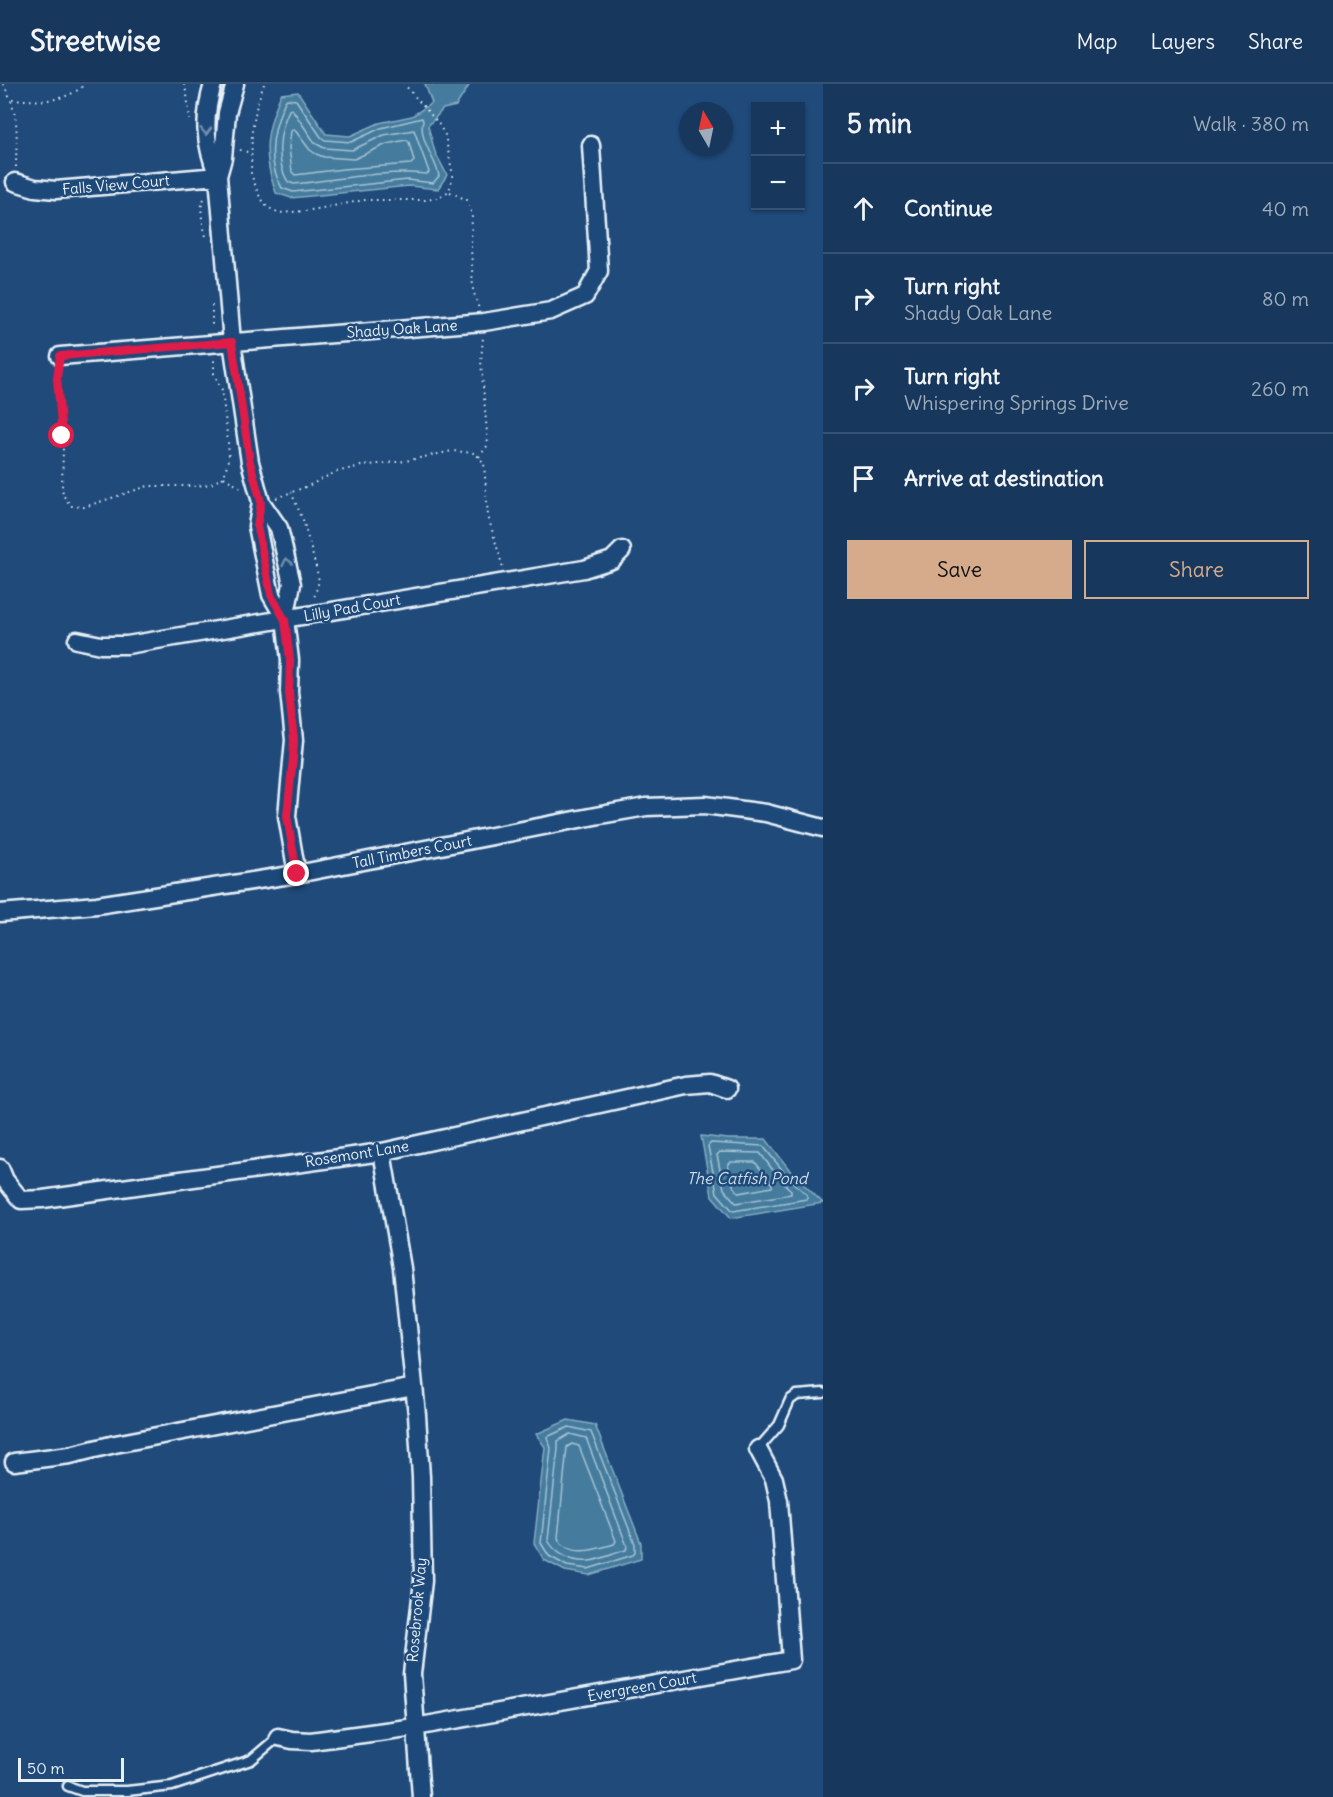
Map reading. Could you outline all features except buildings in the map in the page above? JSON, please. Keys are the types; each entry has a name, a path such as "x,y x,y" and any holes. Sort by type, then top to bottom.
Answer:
{"street":[{"path":"213,84 206,117 206,138 209,155 218,176 232,342 250,462 261,502 279,528 292,584 285,620 290,660 289,693 294,740 287,816 297,874"},
{"path":"218,176 223,158 227,113 235,84"},
{"name":"Shady Oak Lane","path":"60,356 484,322 551,311 585,296 598,271 591,145"},
{"name":"Falls View Court","path":"15,182 35,188 56,190 218,176"},
{"path":"261,502 257,526 271,595 285,620"},
{"name":"Lilly Pad Court","path":"77,640 101,645 127,645 285,620 584,569 612,560 622,550"},
{"name":"Tall Timbers Court","path":"0,913 97,905 297,874 646,807 705,805 766,813 823,828"},
{"name":"Rosemont Lane","path":"0,1168 5,1180 21,1200 43,1199 382,1152 686,1085 710,1083 727,1089"},
{"name":"Rosebrook Way","path":"382,1152 402,1268 421,1477 423,1581 412,1674 421,1797"},
{"path":"14,1461 70,1455 115,1444 414,1387"},
{"name":"Evergreen Court","path":"278,1737 311,1741 415,1726 791,1660 779,1501 774,1479 758,1449"}],"lane":[{"path":"758,1449 779,1425 790,1400 797,1395 823,1393"},
{"path":"68,1786 82,1791 127,1791 172,1786 251,1760 278,1737"}],"path":[{"path":"3,84 12,99 16,119 15,182"},
{"path":"12,99 47,101 64,97 79,90 85,84"},
{"path":"264,84 257,104 252,131 251,174 259,195 267,207 279,213 306,211 365,200 425,200 438,198 449,191 453,176 445,135 438,123 404,84"},
{"path":"208,247 202,204 218,176"},
{"path":"60,356 57,378 62,436 62,485 63,495 71,506 84,507 148,486 211,484 224,477 229,456 222,390 214,374 214,360 232,342 212,327 213,296"},
{"path":"261,502 308,486 336,472 361,466 405,461 452,451 475,453 484,463 488,516 496,549 508,582"},
{"path":"291,492 303,520 316,567 318,581 312,602"}],"water":[{"path":"425,84 470,84 456,106 443,109 428,126 435,152 447,175 438,189 409,186 291,198 276,193 269,166 267,143 281,94 298,92 326,134 350,136 379,123 412,116 432,103"},
{"name":"The Catfish Pond","path":"701,1136 766,1139 792,1173 823,1203 731,1218 712,1196"},
{"path":"568,1420 595,1425 641,1543 641,1559 589,1575 565,1571 544,1560 534,1543 545,1447 536,1434"}],"route":[{"path":"62,436 57,378 60,356 232,342 250,462 261,502 257,526 271,595 285,620 290,660 289,693 294,740 287,816 297,874"}]}
